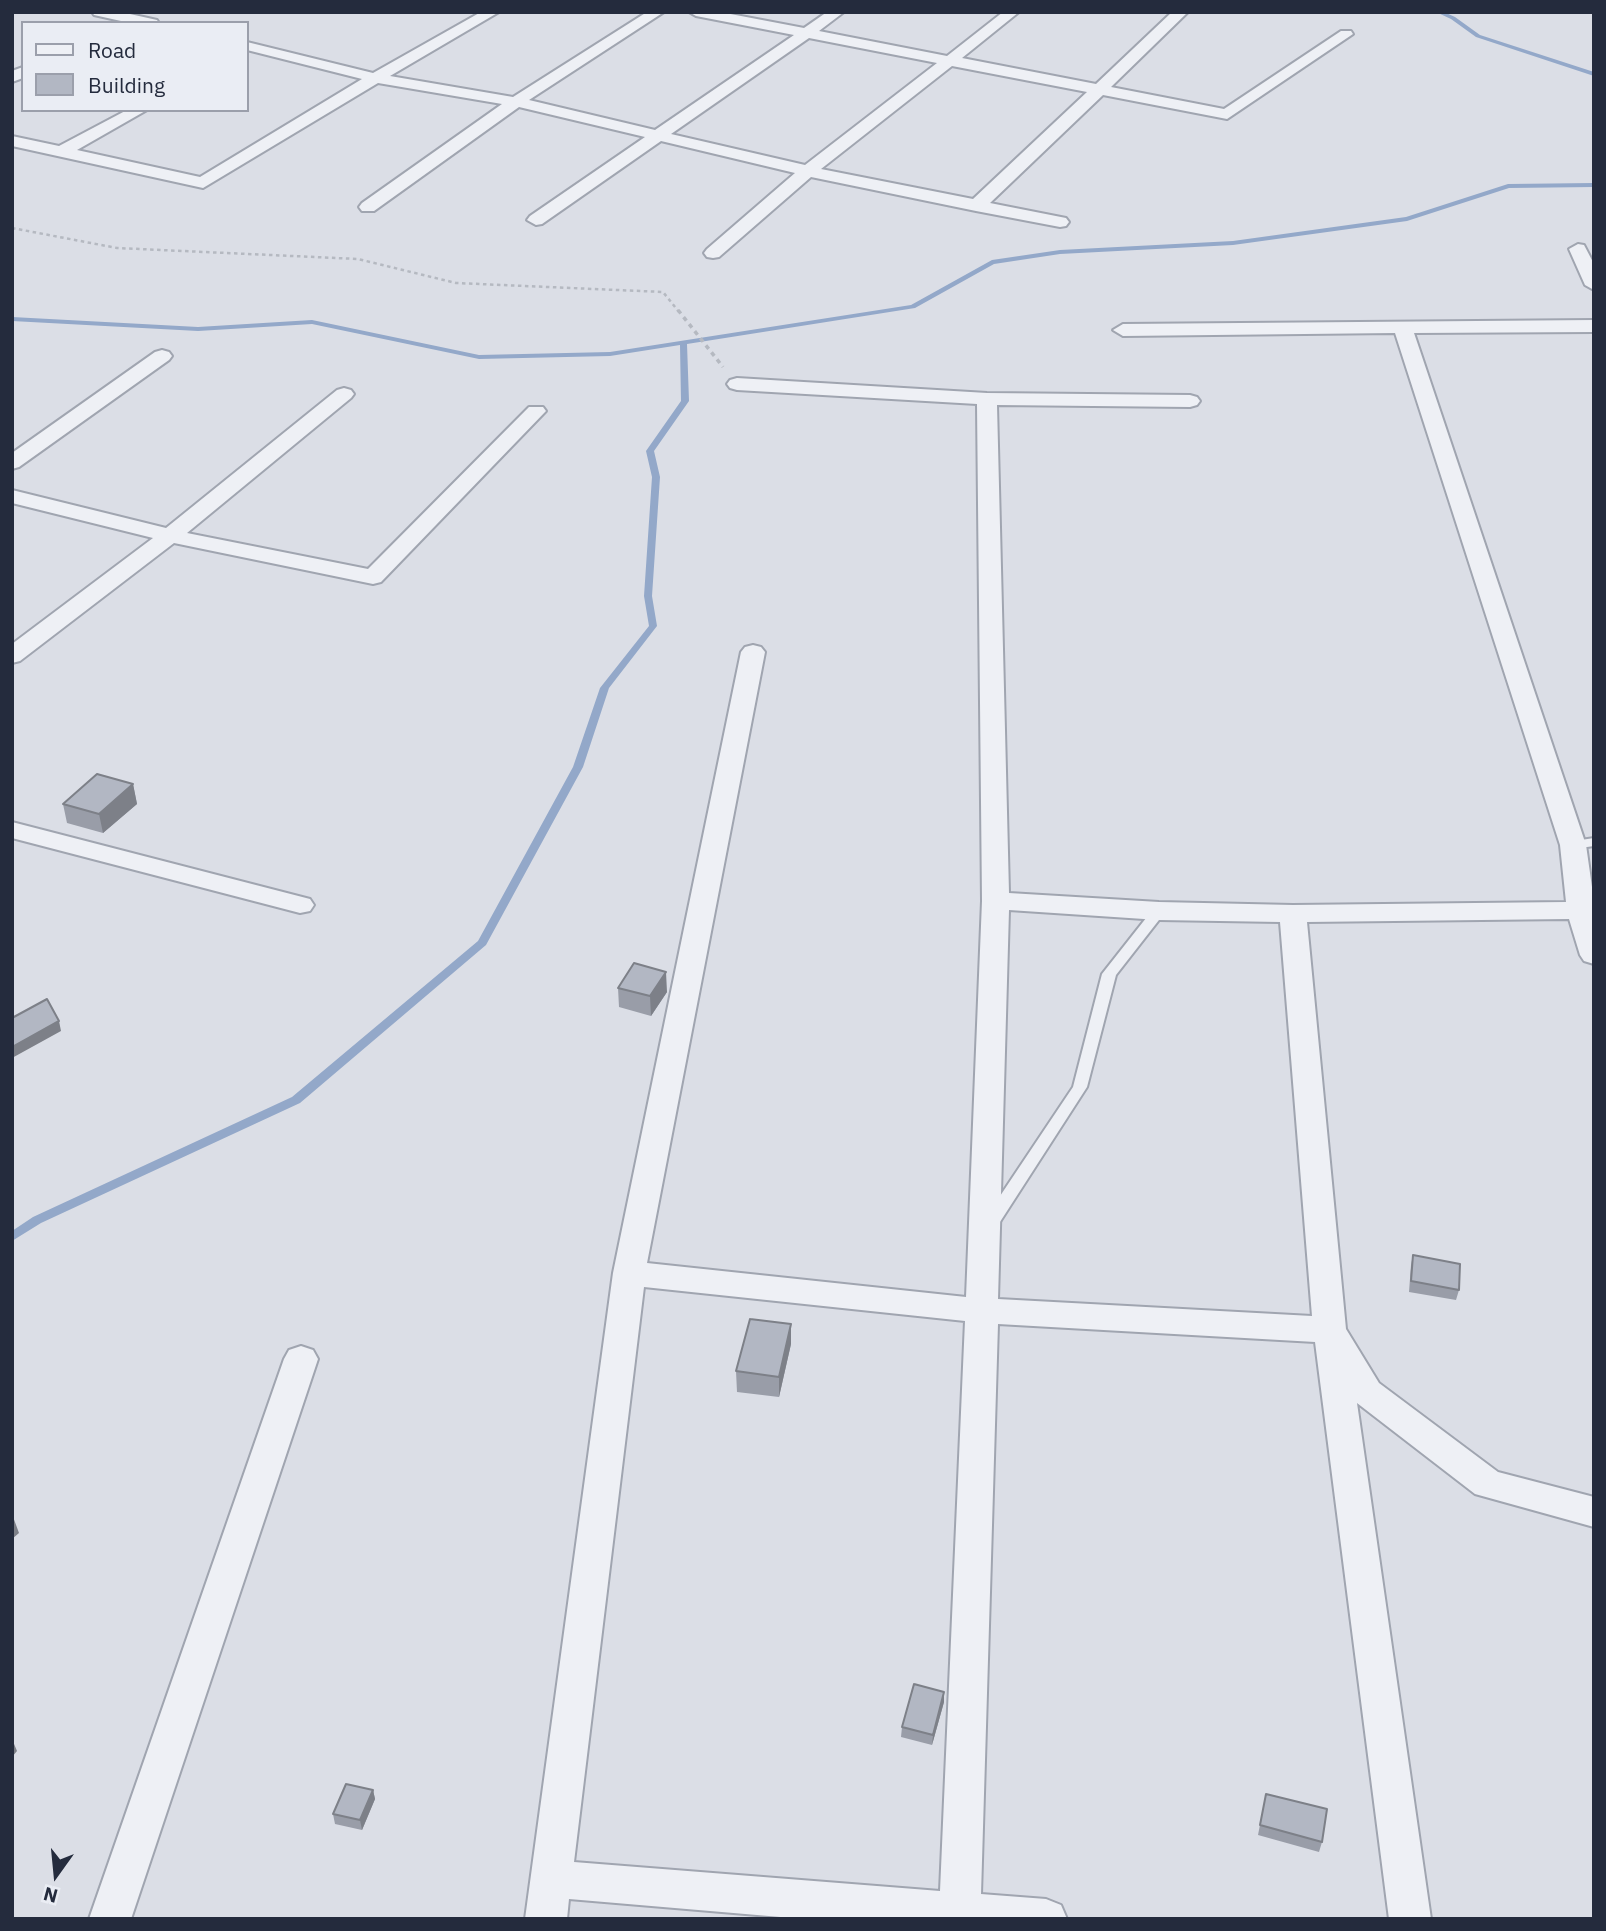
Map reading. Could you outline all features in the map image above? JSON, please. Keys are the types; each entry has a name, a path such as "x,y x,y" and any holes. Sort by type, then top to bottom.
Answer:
{"street":[{"path":"99,12 133,18"},
{"path":"12,141 203,183 375,78 492,12"},
{"path":"369,207 516,102 657,12"},
{"path":"696,12 1227,114 1346,34"},
{"path":"536,220 838,12"},
{"path":"713,253 808,171 1012,12"},
{"path":"976,205 1181,12"},
{"path":"249,49 375,78 516,102 808,171 1060,222"},
{"path":"61,152 135,112"},
{"path":"1578,249 1594,285"},
{"path":"1123,330 1594,326"},
{"path":"1402,327 1583,843 1587,910 1594,955"},
{"path":"12,463 162,356"},
{"path":"737,384 987,399 1190,401"},
{"path":"12,656 170,536 344,394"},
{"path":"960,1916 996,901 987,399"},
{"path":"12,496 170,536 373,577 536,411"},
{"path":"546,1919 628,1273 753,652"},
{"path":"12,830 300,905"},
{"path":"996,901 1159,911 1293,914 1587,910"},
{"path":"1293,914 1330,1330 1410,1919"},
{"path":"628,1273 982,1311 1330,1330"},
{"path":"1330,1330 1367,1392 1487,1484 1594,1512"},
{"path":"110,1919 301,1359"},
{"path":"553,1879 960,1916 1046,1919"}],"lane":[{"path":"983,1234 1080,1087 1109,974 1159,911"}],"path":[{"path":"12,229 117,248 358,259 456,283 663,292 737,384"}],"building":[{"path":"97,774 133,784 99,814 63,804"},
{"path":"634,963 666,972 650,996 618,988"},
{"path":"47,999 59,1021 12,1047 12,1018"},
{"path":"1413,1255 1460,1264 1459,1290 1411,1281"},
{"path":"750,1319 791,1324 779,1377 736,1371"},
{"path":"914,1684 944,1692 933,1735 902,1727"},
{"path":"346,1784 373,1790 360,1820 333,1814"},
{"path":"1266,1794 1327,1809 1322,1842 1260,1825"}],"waterway":[{"path":"1439,12 1453,18 1478,36 1594,74"},
{"path":"12,319 198,329 312,322 479,357 610,354 913,307 992,262 1060,252 1233,243 1407,219 1508,186 1594,185"},
{"path":"12,1237 37,1220 296,1100 482,943 578,767 605,688 653,626 648,596 656,477 650,451 685,401 684,345"}]}
